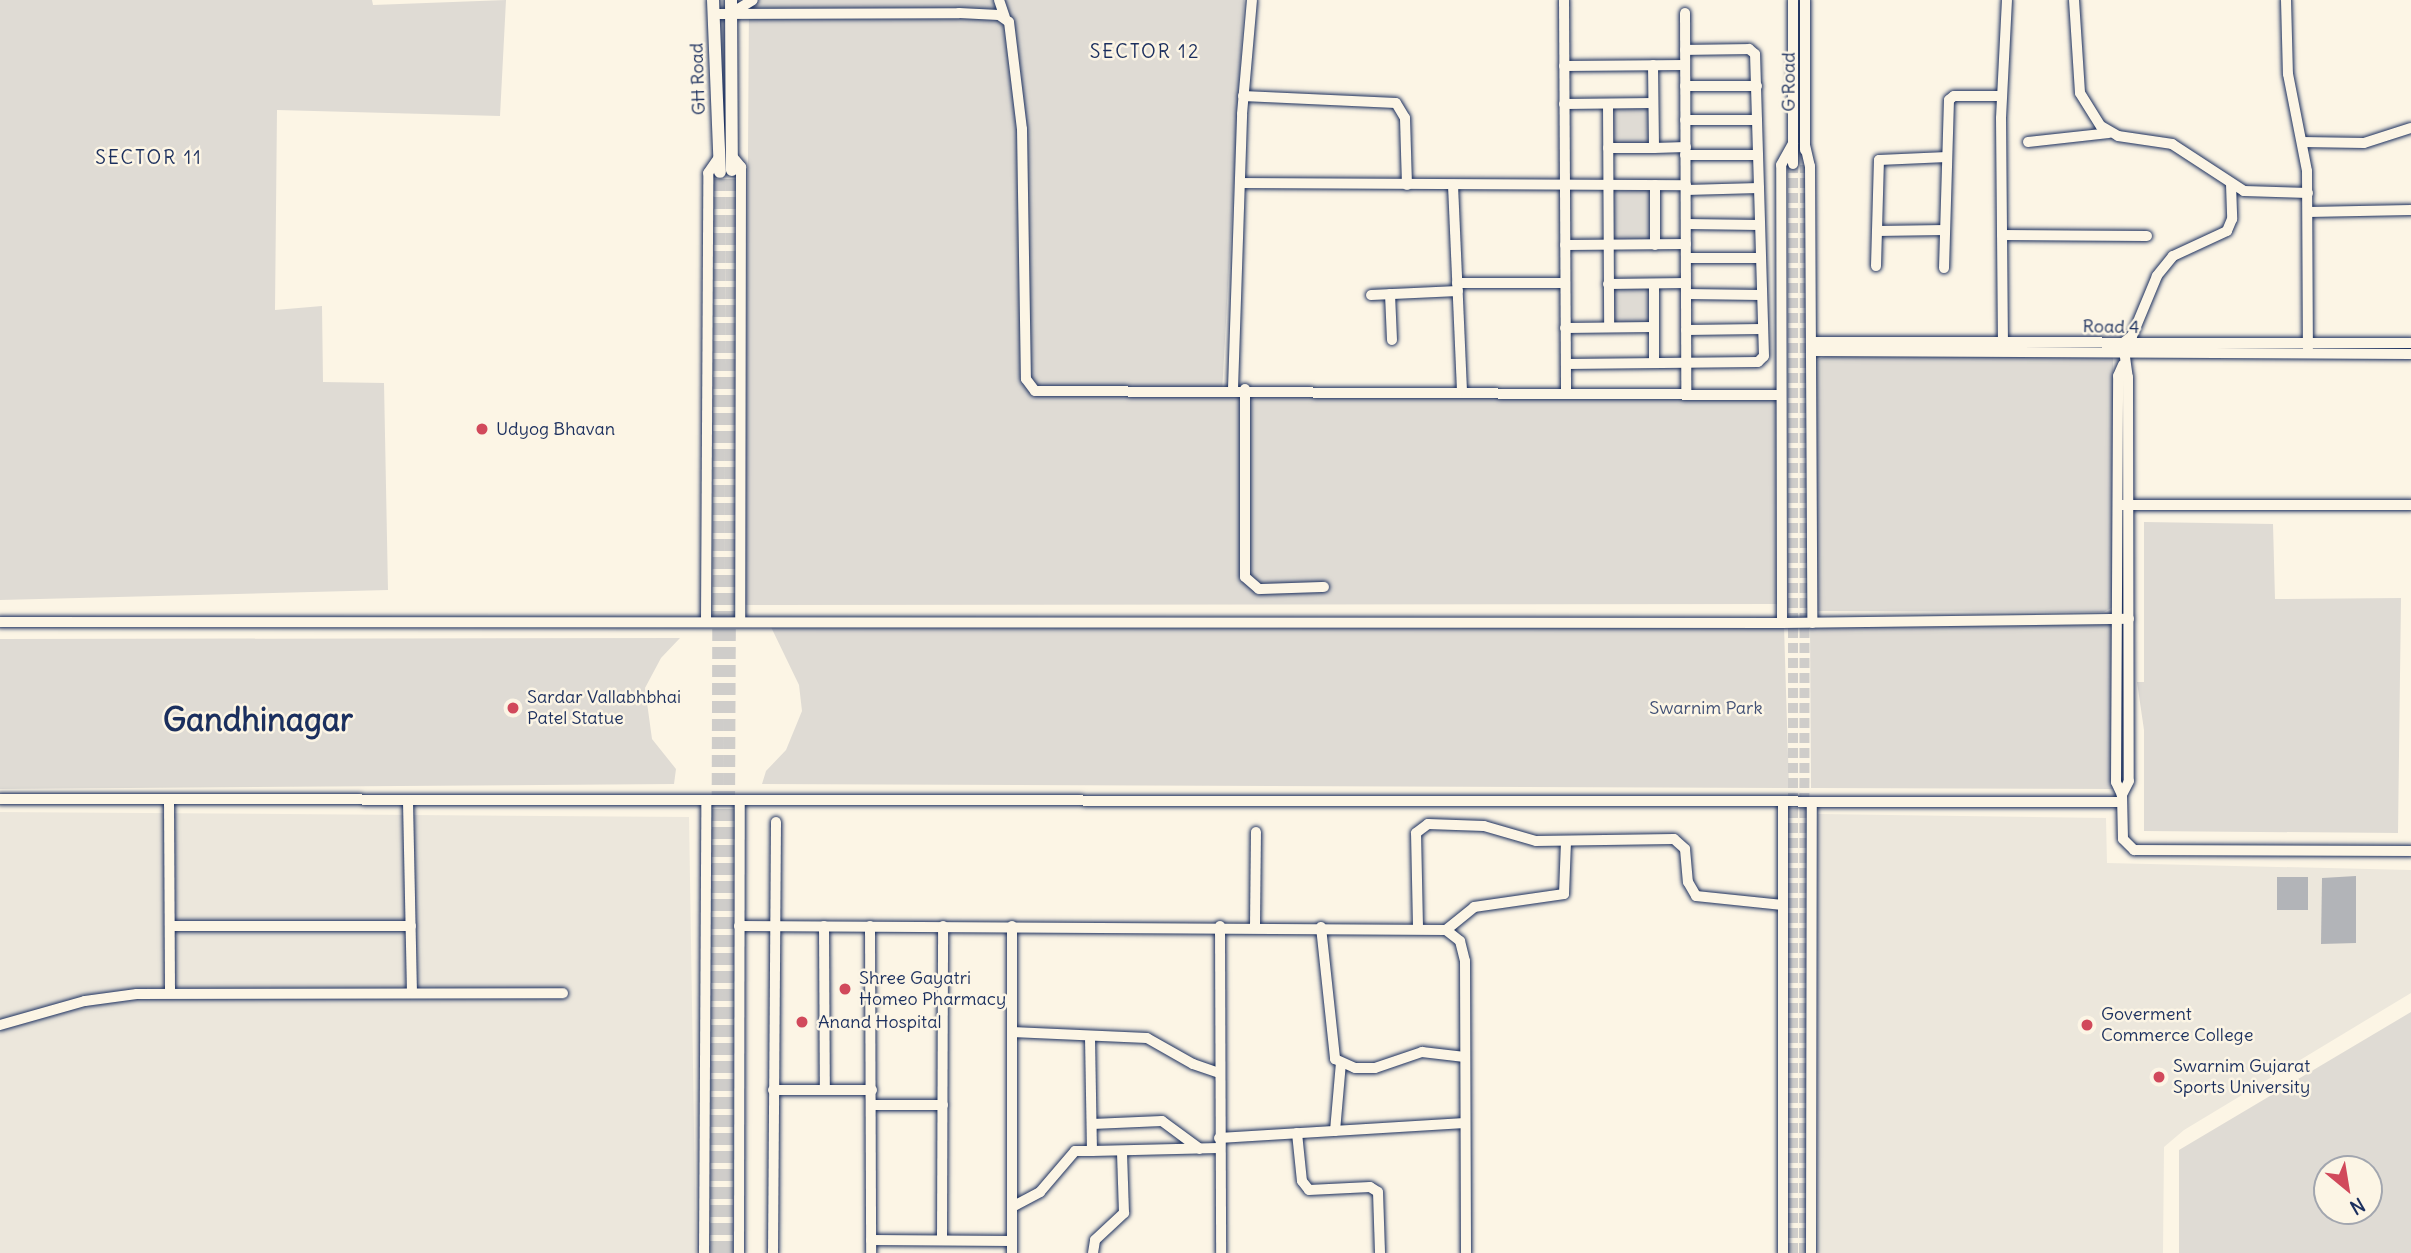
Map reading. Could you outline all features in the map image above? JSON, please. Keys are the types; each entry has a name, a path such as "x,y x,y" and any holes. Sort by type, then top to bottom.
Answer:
{"main road":[{"name":"GH Road","path":"713,0 725,156"},
{"name":"GH Road","path":"725,156 731,7"},
{"path":"725,156 726,171"}],"street":[{"path":"713,14 753,0"},
{"path":"999,0 1015,39 1022,130 1026,379 1030,386 1042,393 1245,389 1686,391 1781,395"},
{"path":"1233,389 1243,96 1252,0"},
{"path":"1564,0 1566,391"},
{"name":"G Road","path":"1793,0 1793,164"},
{"name":"G Road","path":"1805,0 1805,165"},
{"path":"2003,345 2001,96 2007,0"},
{"path":"2074,0 2080,93 2109,133"},
{"path":"2286,0 2288,74 2302,142 2308,193 2308,348"},
{"path":"731,7 1005,17"},
{"path":"1685,13 1686,391"},
{"path":"1566,364 1758,362 1764,356 1756,58 1749,49 1685,50"},
{"path":"1653,65 1654,148"},
{"path":"1564,66 1685,65"},
{"path":"1685,86 1757,86"},
{"path":"1243,96 1396,103 1405,118 1407,185"},
{"path":"1944,268 1951,97 2001,96"},
{"path":"1564,104 1653,103"},
{"path":"1608,104 1609,327"},
{"path":"1685,120 1757,120"},
{"path":"2302,142 2364,143 2411,128"},
{"path":"2028,142 2109,133 2172,144 2231,184 2253,193 2308,193"},
{"path":"1782,623 1781,165 1793,143"},
{"path":"1805,145 1811,166 1812,623"},
{"path":"1608,148 1654,148 1758,155"},
{"path":"706,621 708,173 725,156 741,167 740,621"},
{"path":"1876,266 1879,160 1947,157"},
{"path":"1240,183 1759,188"},
{"path":"2122,798 2129,781 2129,619 2118,376 2123,365 2123,348 2132,336 2157,276 2173,256 2227,230 2232,219 2231,184"},
{"path":"1453,185 1462,391"},
{"path":"1654,185 1655,245"},
{"path":"2308,212 2411,211"},
{"path":"1686,224 1760,225"},
{"path":"1877,231 1945,230"},
{"path":"2002,235 2147,236"},
{"path":"1565,245 1686,244"},
{"path":"1686,258 1760,258"},
{"path":"1371,295 1458,287 1565,283"},
{"path":"1608,284 1654,284 1761,295"},
{"path":"1654,284 1654,363"},
{"path":"1390,294 1392,340"},
{"path":"1565,328 1654,327"},
{"path":"1686,330 1762,329"},
{"name":"Road 4","path":"1811,346 2308,348 2411,343"},
{"name":"Road 4","path":"2308,348 2411,354"},
{"path":"1245,389 1247,583 1259,589 1324,587"},
{"path":"2123,505 2411,505"},
{"path":"2123,505 2117,620 2116,782 2122,798 2123,839 2134,850 2411,851"},
{"path":"0,622 1812,623 2129,619"},
{"path":"0,799 408,802 1812,802 2122,798"},
{"path":"169,800 172,926 170,993"},
{"path":"408,802 412,991"},
{"path":"704,1253 706,802"},
{"path":"739,1253 740,802"},
{"path":"1783,802 1783,1253"},
{"path":"1811,1253 1812,802"},
{"path":"773,1253 776,822"},
{"path":"1418,927 1416,833 1421,826 1476,825 1536,841 1674,839 1685,849 1688,882 1696,895 1783,905"},
{"path":"1255,926 1256,832"},
{"path":"1446,930 1474,907 1564,894 1566,841"},
{"path":"172,926 411,926"},
{"path":"739,926 1255,926 1418,927 1446,930 1464,951 1466,1253"},
{"path":"824,926 825,1090"},
{"path":"870,926 871,1253"},
{"path":"942,1241 943,926"},
{"path":"1012,926 1012,1253"},
{"path":"1220,926 1221,1253"},
{"path":"1321,927 1330,1038 1335,1059 1341,1063 1375,1068 1422,1052 1465,1057"},
{"path":"0,1025 85,1001 170,993 563,993"},
{"path":"1012,1032 1156,1040 1193,1064 1219,1073"},
{"path":"1090,1037 1092,1151"},
{"path":"1335,1131 1341,1063"},
{"path":"773,1090 872,1090"},
{"path":"872,1105 943,1105"},
{"path":"1091,1124 1162,1121 1200,1149"},
{"path":"1012,1206 1040,1192 1074,1151 1122,1153 1200,1149 1219,1143 1297,1133 1465,1123"},
{"path":"1297,1133 1302,1181 1308,1190 1370,1187 1378,1192 1380,1253"},
{"path":"1093,1253 1095,1240 1124,1213 1122,1153"},
{"path":"871,1240 1012,1241"}],"shaded area":[{"path":"0,812 689,817 696,1253 0,1253"},
{"name":"Goverment Commerce College","path":"1818,814 2106,818 2107,863 2411,870 2411,993 2184,1130 2164,1147 2163,1253 1818,1253"},
{"path":"2356,876 2356,943 2321,944 2322,878"},
{"path":"2277,877 2308,877 2308,910 2277,910"}],"green space":[{"path":"0,0 372,0 373,5 506,0 500,116 277,110 275,310 322,306 323,382 384,383 388,590 0,600"},
{"path":"749,0 1244,0 1222,393 1785,397 1783,604 745,605"},
{"path":"1612,107 1650,107 1649,145 1611,144"},
{"path":"1651,190 1651,239 1611,240 1611,191"},
{"path":"1610,288 1649,288 1649,322 1610,322"},
{"path":"1834,352 2113,355 2115,606 2104,612 1813,611 1809,364"},
{"path":"2144,522 2273,524 2275,599 2401,598 2398,833 2144,831 2144,730 2137,682 2144,682"},
{"name":"Swarnim Park","path":"1810,625 2114,625 2114,789 1811,788"},
{"name":"Swarnim Park","path":"1784,626 1789,788 762,784 766,771 786,750 802,711 799,685 771,627"},
{"path":"680,638 661,658 645,688 652,739 676,769 674,784 0,789 0,639"},
{"path":"2411,1012 2411,1253 2179,1253 2179,1150"}],"tunnel":[{"path":"1793,164 1793,1253"},
{"path":"1804,1253 1805,165"},
{"path":"727,1253 732,170"},
{"path":"716,1253 720,172"}],"place":[{"name":"Udyog Bhavan","path":"482,429"},
{"name":"Sardar Vallabhbhai Patel Statue","path":"513,708"},
{"name":"Shree Gayatri Homeo Pharmacy","path":"845,989"},
{"name":"Anand Hospital","path":"802,1022"},
{"name":"Goverment Commerce College","path":"2087,1025"},
{"name":"Swarnim Gujarat Sports University","path":"2159,1077"}],"district":[{"name":"SECTOR 12","path":"1145,52"},
{"name":"SECTOR 11","path":"149,158"},
{"name":"Gandhinagar","path":"258,720"}]}
